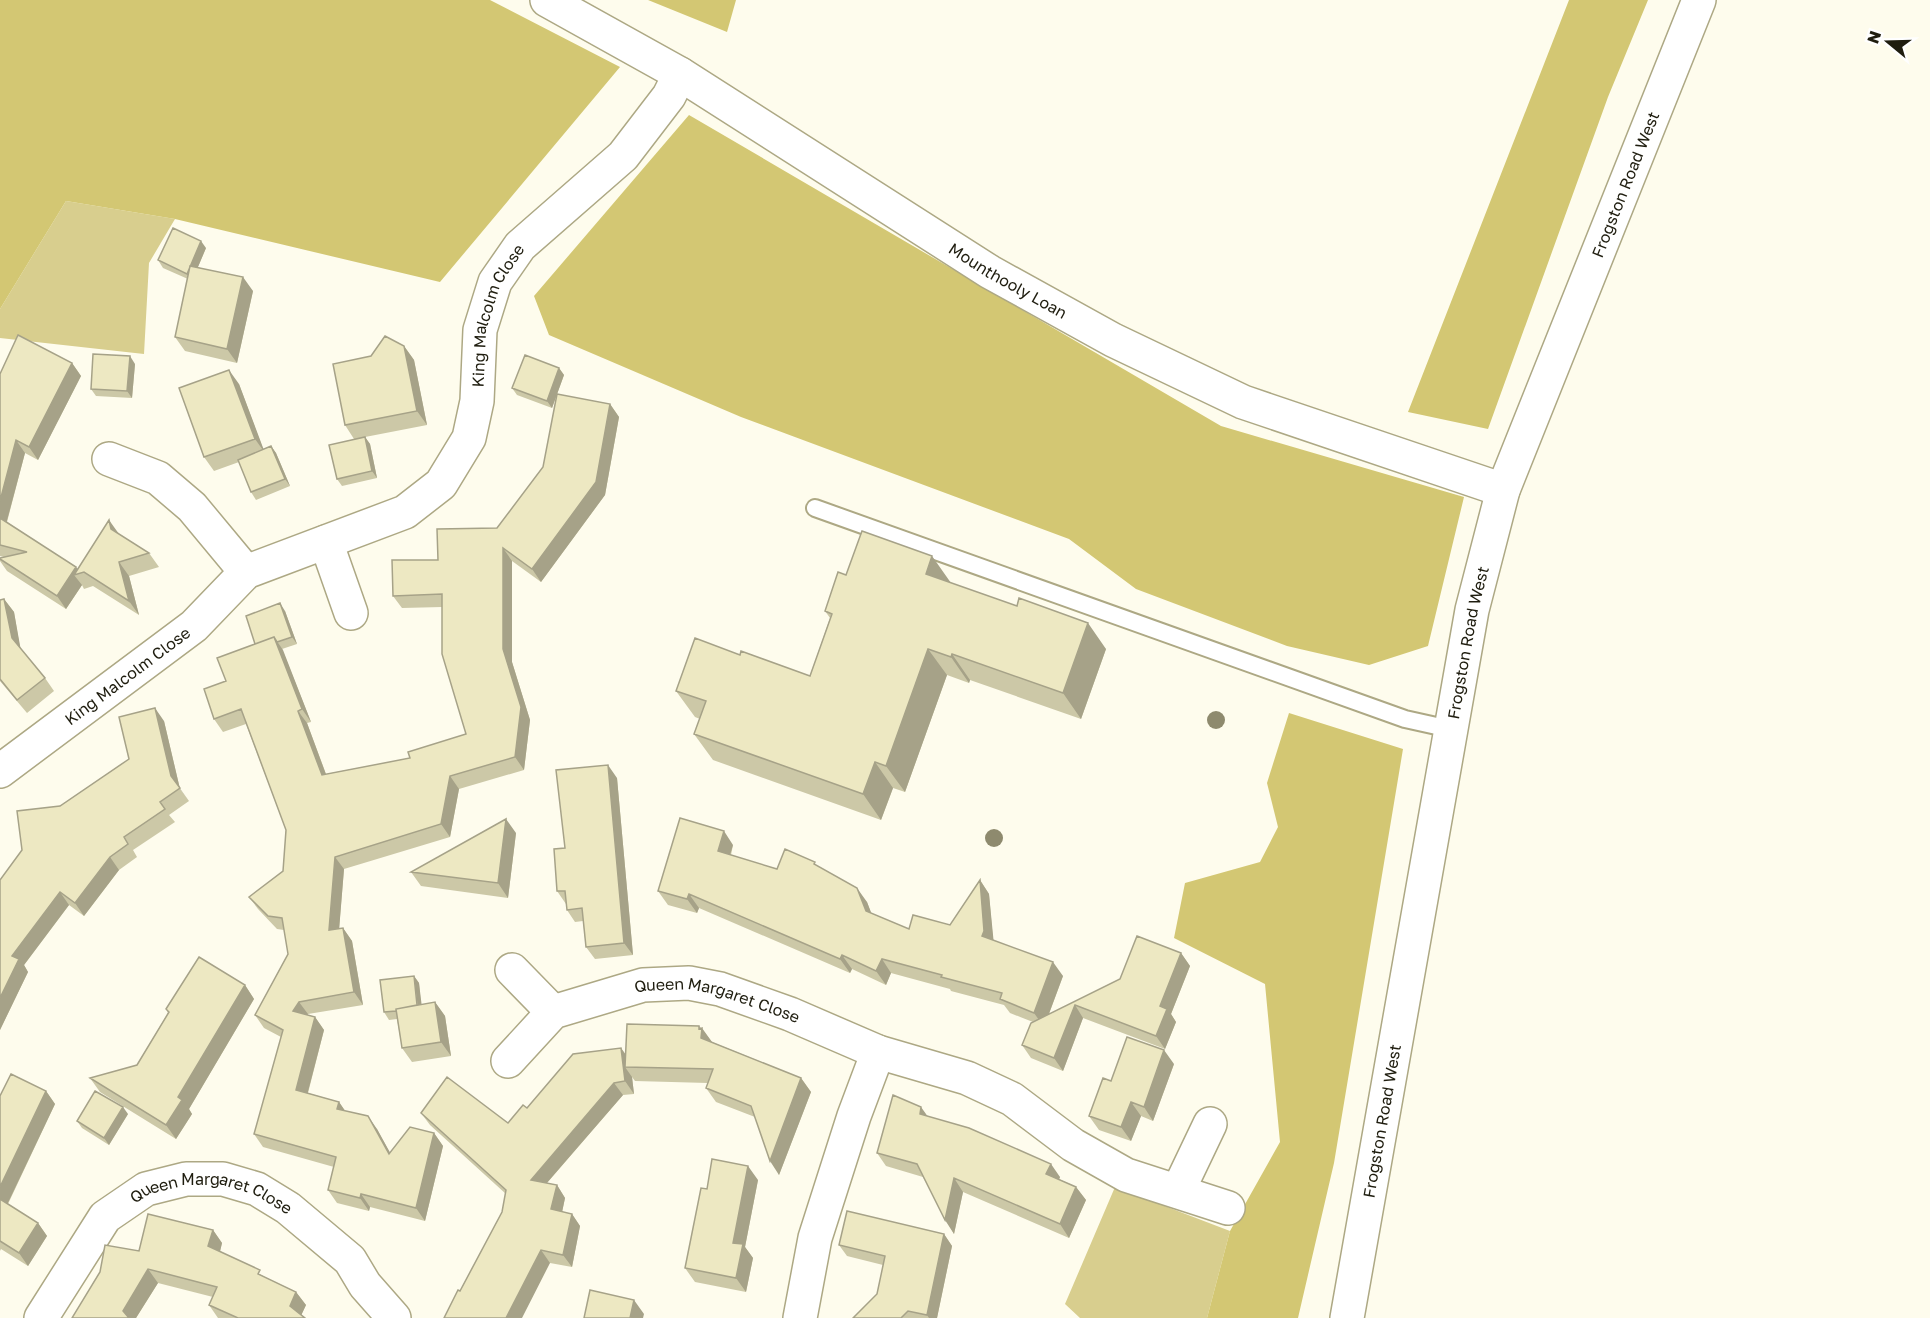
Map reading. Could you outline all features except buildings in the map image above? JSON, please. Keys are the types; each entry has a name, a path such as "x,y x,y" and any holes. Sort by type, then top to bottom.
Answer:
{"street":[{"name":"Mounthooly Loan","path":"547,0 680,74 990,272 1113,340 1243,402 1503,490"},
{"name":"Frogston Road West","path":"1347,1318 1472,610 1503,490 1699,0"},
{"name":"King Malcolm Close","path":"0,771 194,626 246,572 405,512 441,484 469,438 477,401 480,330 495,282 520,246 623,156 669,96 680,74"},
{"path":"108,459 158,478 192,507 246,572"},
{"path":"326,542 351,613"},
{"path":"508,1061 553,1012 512,970"},
{"name":"Queen Margaret Close","path":"553,1012 643,985 689,983 720,989 790,1014 878,1052 967,1078 1012,1099 1073,1145 1126,1175 1228,1208"},
{"path":"800,1318 815,1238 854,1116 878,1052"},
{"path":"1178,1191 1210,1124"},
{"name":"Queen Margaret Close","path":"41,1318 105,1216 146,1189 186,1179 223,1179 256,1190 288,1208 350,1260 365,1285 394,1318"}],"lane":[{"path":"815,508 1405,719 1450,729"}],"shaded area":[{"path":"0,0 490,0 620,67 440,282 175,219 66,201 0,309"},
{"path":"648,0 736,0 727,32"},
{"path":"1569,0 1648,0 1608,97 1488,429 1408,412"},
{"path":"689,115 1221,426 1464,497 1428,646 1369,665 1287,646 1136,589 1069,539 741,417 549,335 534,296"},
{"path":"66,201 175,219 149,263 144,354 0,338 0,309"},
{"path":"1289,713 1403,749 1334,1163 1298,1318 1207,1318 1230,1231 1280,1142 1265,984 1174,938 1185,883 1260,862 1278,827 1267,783"},
{"path":"1115,1187 1230,1231 1207,1318 1080,1318 1065,1304"}]}
